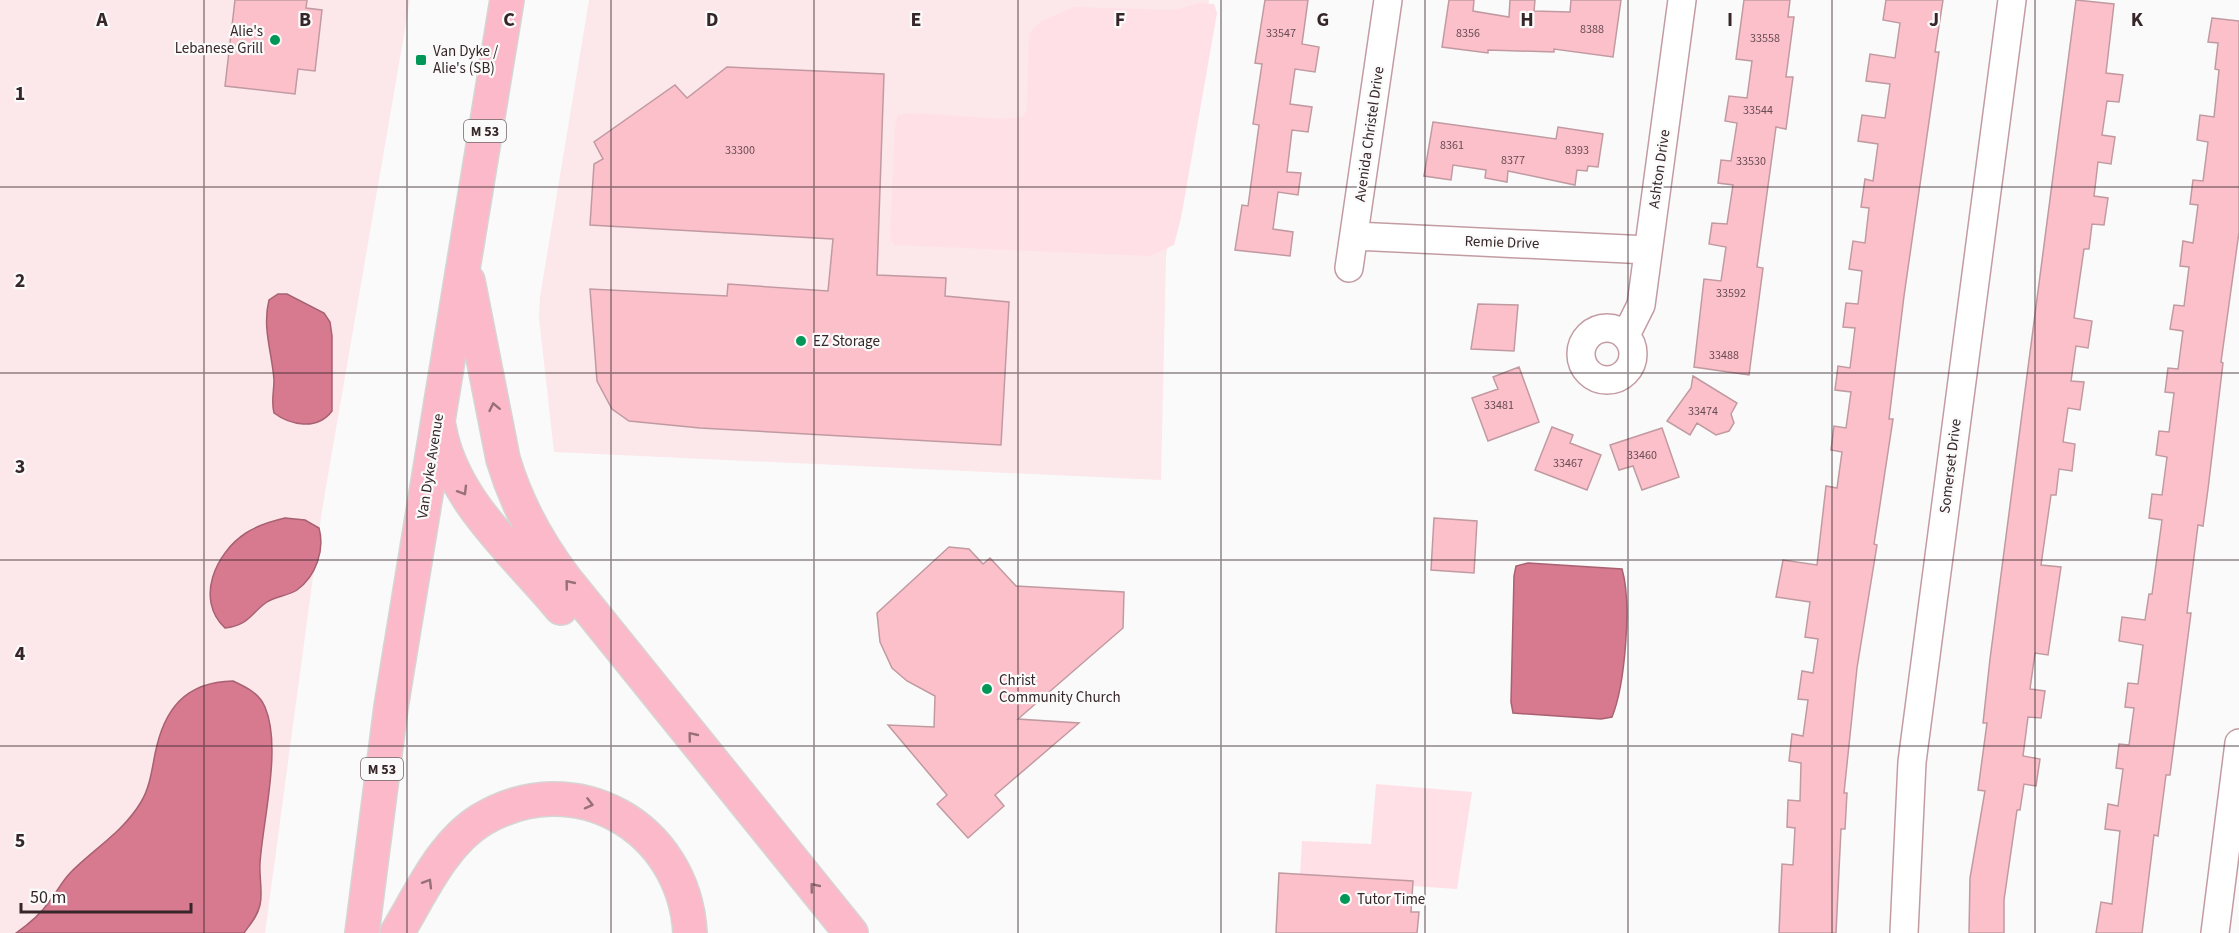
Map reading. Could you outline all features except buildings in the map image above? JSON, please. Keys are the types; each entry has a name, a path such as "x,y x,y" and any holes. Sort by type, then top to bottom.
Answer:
{"main road":[{"name":"Van Dyke Avenue","path":"362,933 391,707 507,0"},
{"path":"464,261 503,459 511,486 534,534 573,588 851,933"},
{"path":"438,417 443,447 455,477 471,504 541,584 823,933"},
{"path":"398,933 438,866 464,833 481,820 504,809 525,802 548,800 570,800 594,805 634,825 651,839 677,874 689,918 690,933"}],"street":[{"name":"Avenida Christel Drive","path":"1349,268 1388,0"},
{"name":"Ashton Drive","path":"1626,335 1641,305 1682,0"},
{"name":"Somerset Drive","path":"1904,933 1912,762 2012,0"},
{"name":"Remie Drive","path":"1355,236 1648,250"},
{"path":"2215,933 2239,743"}],"shaded area":[{"path":"0,0 410,0 322,510 265,933 0,933"},
{"path":"589,0 1209,0 1166,256 1161,480 554,452 539,318 540,297"},
{"path":"1199,3 1214,4 1217,13 1181,218 1174,245 1150,256 894,245 890,237 895,127 898,115 913,113 1003,119 1022,117 1027,111 1029,33 1041,21 1074,7 1174,10"},
{"path":"278,294 287,294 324,313 330,322 332,411 326,417 311,424 288,421 274,413 274,380 268,340 267,310 269,300"},
{"path":"285,518 305,520 319,528 320,554 314,570 297,590 267,602 239,625 225,628 216,617 211,604 210,591 218,564 225,552 246,533"},
{"path":"1528,563 1622,569 1626,602 1626,644 1617,703 1612,717 1601,719 1513,713 1511,702 1514,576 1516,566"},
{"path":"233,681 252,691 262,702 270,723 272,742 270,783 260,863 261,900 259,909 244,933 16,933 42,911 71,872 117,831 134,812 147,790 164,724 179,701 202,686"},
{"path":"1376,784 1472,792 1457,889 1412,886 1412,881 1300,875 1302,841 1371,844"}],"place":[{"name":"Alie's Lebanese Grill","path":"275,40"},
{"name":"Van Dyke / Alie's (SB)","path":"421,60"},
{"name":"EZ Storage","path":"801,341"},
{"name":"Christ Community Church","path":"987,689"},
{"name":"Tutor Time","path":"1345,899"}]}
